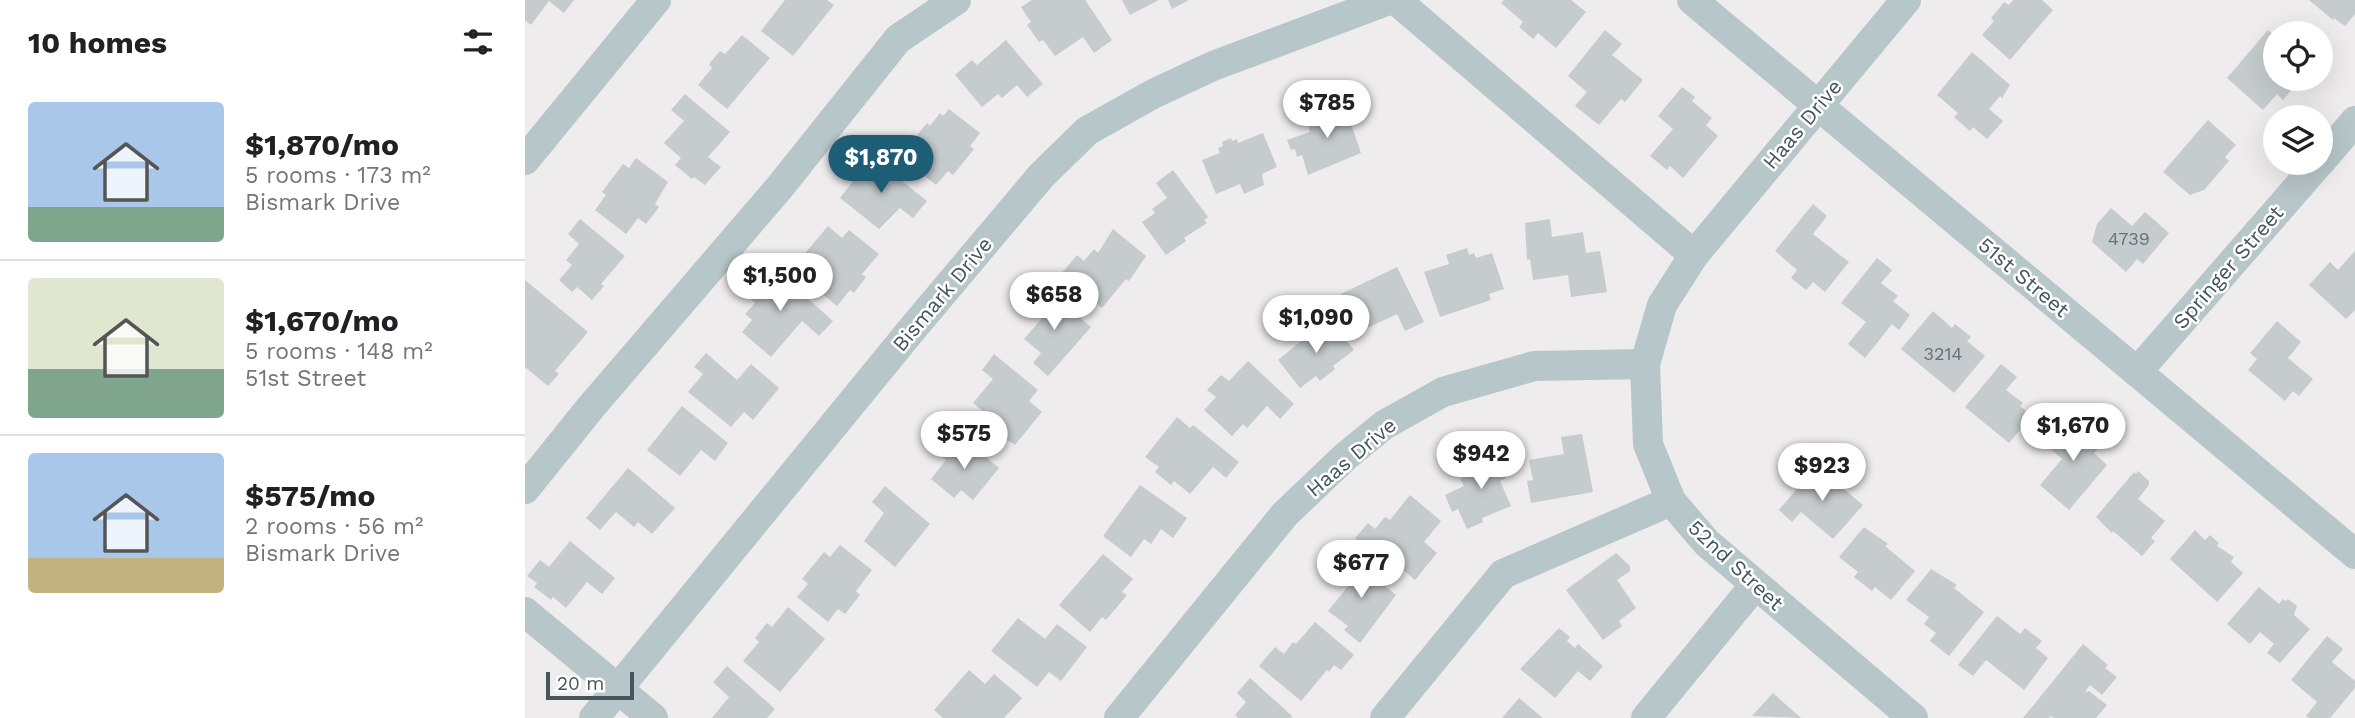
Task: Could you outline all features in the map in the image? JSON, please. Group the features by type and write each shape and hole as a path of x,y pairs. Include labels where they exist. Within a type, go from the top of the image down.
{"street":[{"path":"525,160 656,0"},
{"path":"525,489 591,407 779,188 898,40 956,0"},
{"name":"51st Street","path":"1692,0 2355,554"},
{"name":"Haas Drive","path":"1119,718 1285,514 1346,456 1384,425 1443,392 1534,366 1645,364 1662,305 1694,255 1906,0"},
{"path":"1384,1 1694,255"},
{"name":"Bismark Drive","path":"594,718 1041,176 1087,131 1153,94 1213,66 1384,1"},
{"name":"Springer Street","path":"2333,147 2355,121"},
{"name":"Springer Street","path":"2137,372 2309,175"},
{"name":"52nd Street","path":"1645,364 1648,444 1671,501 1707,543 1913,718"},
{"path":"1385,718 1503,574 1671,501"},
{"path":"1646,718 1755,585"},
{"path":"525,612 653,718"}],"building":[{"path":"525,0 574,0 564,13 549,1 531,25 525,20"},
{"path":"785,0 827,0 834,5 793,56 761,31"},
{"path":"1032,0 1085,0 1112,40 1094,53 1083,37 1055,56 1043,40 1039,42 1027,25 1031,22 1021,7"},
{"path":"1122,0 1159,0 1130,15"},
{"path":"1168,0 1189,0 1172,9"},
{"path":"1504,0 1571,0 1586,12 1556,48 1538,33 1533,39 1519,27 1523,22 1501,3"},
{"path":"2013,0 2042,0 2053,10 2010,60 1982,35 1994,21 1991,18 2004,2 2009,5"},
{"path":"2309,0 2355,0 2355,14 2345,26 2334,18 2333,20"},
{"path":"1605,30 1622,44 1612,55 1643,80 1625,102 1621,99 1599,125 1575,106 1587,92 1568,76"},
{"path":"742,35 770,58 727,109 698,85 712,68 709,64 720,51 725,54"},
{"path":"2263,36 2263,91 2290,91 2283,100 2277,94 2267,105 2263,105 2263,110 2227,78"},
{"path":"1006,40 1043,84 1027,97 1017,85 1002,98 998,94 982,107 955,75 972,60 977,65"},
{"path":"1972,52 2010,85 2002,98 2000,96 1989,109 2003,121 1987,139 1973,127 1970,131 1954,117 1958,113 1937,95"},
{"path":"1682,87 1695,97 1692,101 1712,118 1706,125 1718,136 1683,178 1670,166 1667,170 1650,156 1673,129 1658,116"},
{"path":"685,94 730,132 708,157 721,167 705,185 694,177 692,179 675,165 681,158 664,143 684,121 671,110"},
{"path":"1342,98 1361,153 1308,175 1302,155 1297,157 1295,149 1291,150 1287,140 1310,132 1308,125 1326,118 1322,105"},
{"path":"949,109 980,133 970,146 974,149 953,175 948,171 936,185 906,161 920,144 914,139 927,123 930,126 940,113 943,116"},
{"path":"2208,120 2236,145 2225,157 2229,161 2204,190 2190,195 2163,172"},
{"path":"1263,133 1277,167 1262,174 1264,185 1244,194 1240,184 1216,194 1202,160 1220,153 1218,148 1223,146 1222,142 1231,138 1232,141 1237,139 1238,143"},
{"path":"872,157 927,201 913,218 900,208 879,229 840,198"},
{"path":"636,158 668,182 655,204 659,207 646,224 638,218 626,234 595,210 606,195 602,192 623,164 629,168"},
{"path":"1173,170 1208,217 1204,220 1207,223 1184,238 1186,241 1166,255 1142,222 1155,213 1152,209 1167,198 1156,183"},
{"path":"1813,204 1827,216 1813,234 1849,262 1825,292 1813,282 1806,290 1791,278 1797,270 1775,251"},
{"path":"2111,208 2132,226 2145,212 2169,233 2143,264 2137,259 2126,272 2092,242 2097,224"},
{"path":"580,219 625,256 601,284 604,286 592,300 577,287 572,292 559,280 572,265 566,260 579,244 568,234"},
{"path":"1550,219 1552,237 1583,232 1586,253 1600,251 1607,292 1571,297 1568,275 1533,280 1530,259 1527,260 1525,223"},
{"path":"828,226 842,238 849,230 879,254 862,274 866,277 854,293 850,290 837,306 792,269"},
{"path":"1113,229 1146,256 1129,281 1126,279 1102,308 1061,274 1077,255 1084,261 1094,249 1098,253"},
{"path":"1467,248 1469,255 1474,253 1476,258 1492,253 1504,289 1489,294 1491,300 1440,317 1424,272 1449,264 1446,255"},
{"path":"2355,251 2355,310 2346,319 2309,285 2330,262 2338,270"},
{"path":"1877,258 1892,270 1881,283 1898,296 1893,301 1910,315 1899,330 1892,324 1865,358 1848,344 1866,322 1841,303"},
{"path":"772,267 833,321 819,336 802,321 771,357 742,332 752,320 745,314 755,303 747,296"},
{"path":"1397,267 1424,322 1405,331 1397,314 1363,330 1355,312 1350,314 1341,294"},
{"path":"525,280 588,332 555,371 559,374 548,386 525,367"},
{"path":"1045,289 1091,327 1048,376 1033,363 1041,353 1024,339 1043,317 1030,306"},
{"path":"1933,311 1952,328 1955,324 1971,337 1967,341 1985,356 1954,393 1901,349"},
{"path":"1331,321 1354,350 1333,366 1335,369 1320,381 1316,376 1300,388 1278,360 1316,329 1318,331"},
{"path":"2277,321 2301,342 2288,358 2313,379 2299,396 2293,391 2285,401 2248,370 2257,359 2250,353"},
{"path":"706,353 737,380 751,364 779,388 753,420 744,412 731,427 688,392 703,374 694,367"},
{"path":"994,354 1038,390 1029,401 1042,412 1015,445 982,424 989,416 973,403 993,379 982,370"},
{"path":"1248,361 1294,404 1280,419 1267,406 1247,428 1243,424 1232,436 1204,410 1216,397 1207,390 1221,375 1229,381"},
{"path":"2001,364 2017,377 2006,390 2023,403 2020,406 2032,416 2009,443 1965,407"},
{"path":"682,406 728,443 715,461 701,450 680,476 647,450"},
{"path":"2071,416 2103,443 2094,453 2107,465 2069,510 2040,485 2062,459 2046,445"},
{"path":"1177,417 1190,428 1193,425 1239,462 1226,478 1213,467 1190,494 1174,481 1171,485 1155,472 1159,467 1145,457"},
{"path":"1582,434 1593,492 1531,503 1527,481 1533,480 1529,460 1564,454 1561,437"},
{"path":"955,441 965,449 970,444 999,468 973,500 961,490 954,498 931,479 946,460 942,457"},
{"path":"1493,448 1506,478 1500,481 1511,506 1482,518 1483,522 1467,529 1458,509 1452,512 1445,495 1464,486 1460,479 1479,471 1473,457"},
{"path":"1816,466 1863,505 1833,539 1801,512 1792,522 1779,510"},
{"path":"628,468 675,508 652,534 638,522 634,527 616,512 600,530 586,518"},
{"path":"2138,471 2149,481 2149,485 2138,499 2165,521 2151,538 2155,541 2142,556 2096,517 2134,472 2136,474"},
{"path":"1140,485 1187,518 1173,538 1161,529 1151,544 1144,539 1131,557 1103,536"},
{"path":"885,486 930,524 895,567 864,541 884,513 872,502"},
{"path":"1410,495 1441,521 1424,542 1437,553 1415,580 1401,568 1397,573 1355,538 1368,523 1375,529 1385,517 1390,520"},
{"path":"1864,527 1888,544 1885,546 1915,571 1891,600 1875,587 1872,591 1854,577 1858,572 1839,557"},
{"path":"2195,530 2205,540 2210,535 2219,543 2217,546 2234,557 2231,562 2243,573 2217,602 2170,559"},
{"path":"570,541 615,578 602,594 587,582 566,608 534,587 537,583 527,576 540,560 549,567"},
{"path":"840,545 872,570 856,591 860,595 845,614 838,609 828,622 797,597 808,584 802,579 824,552 830,557"},
{"path":"1616,553 1630,566 1630,571 1617,580 1636,608 1619,621 1622,626 1603,640 1566,590"},
{"path":"1103,554 1133,579 1122,592 1127,595 1106,620 1102,617 1090,632 1059,605"},
{"path":"1350,557 1396,595 1360,643 1344,630 1348,626 1328,611 1350,584 1337,573"},
{"path":"1931,569 1957,585 1954,588 1984,612 1949,656 1930,641 1936,633 1924,624 1929,617 1906,600"},
{"path":"2259,587 2279,604 2283,599 2288,599 2297,606 2294,615 2310,629 2280,663 2267,653 2274,644 2260,632 2250,644 2227,624"},
{"path":"788,607 825,639 780,692 743,661 759,642 755,638 767,623 772,627"},
{"path":"1997,616 2020,634 2025,628 2042,641 2036,648 2048,658 2024,690 1986,660 1973,676 1958,665"},
{"path":"1018,618 1045,639 1057,624 1087,647 1061,681 1049,672 1037,687 991,651"},
{"path":"1315,622 1354,655 1341,670 1334,665 1329,672 1327,670 1301,701 1259,666 1275,647 1284,654"},
{"path":"1559,628 1570,637 1567,641 1575,648 1578,644 1603,666 1590,681 1578,671 1555,698 1520,669"},
{"path":"2327,636 2343,649 2332,662 2355,681 2355,688 2330,718 2309,718 2306,716 2317,702 2291,680"},
{"path":"2083,644 2108,665 2105,668 2117,677 2102,695 2090,685 2085,692 2089,691 2107,705 2096,718 2023,718"},
{"path":"727,666 775,709 767,718 712,718 729,697 713,682"},
{"path":"969,670 985,684 994,674 1022,698 1004,718 943,718 934,710"},
{"path":"1250,678 1292,716 1291,718 1238,718 1235,715 1246,702 1237,693"},
{"path":"1773,693 1801,718 1752,716"},
{"path":"1519,698 1543,718 1502,718"}]}
